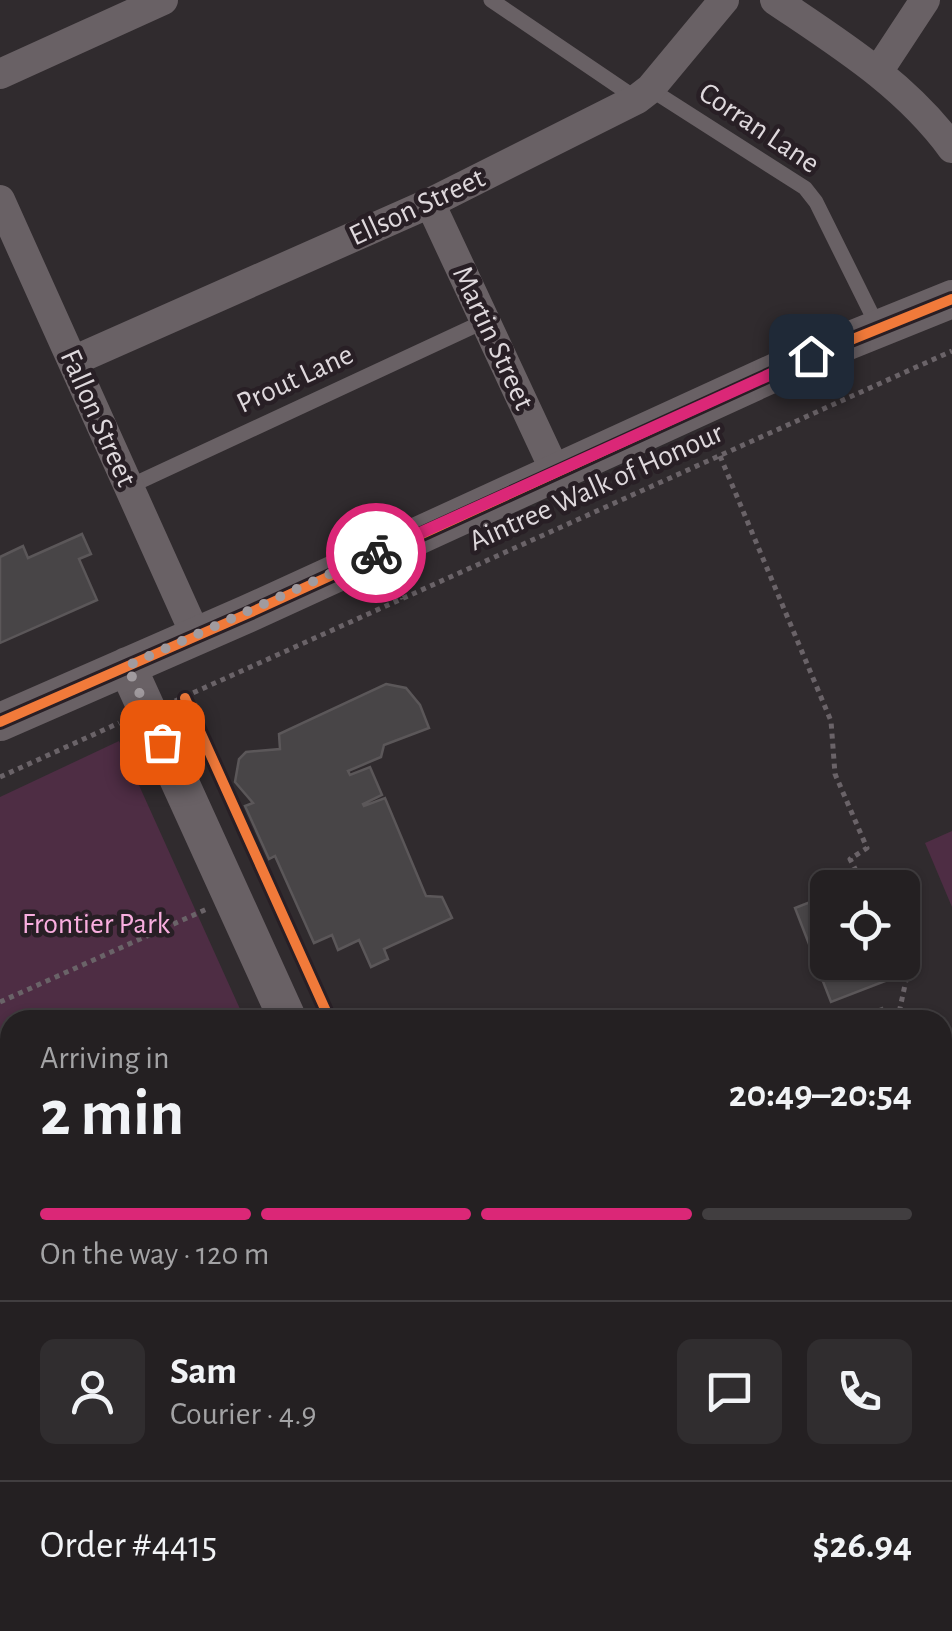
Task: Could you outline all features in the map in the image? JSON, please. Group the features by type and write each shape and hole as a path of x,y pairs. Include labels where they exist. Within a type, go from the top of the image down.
{"street":[{"path":"0,74 163,0"},
{"name":"Ellson Street","path":"73,360 430,203 644,94 724,0"},
{"path":"775,0 878,70 920,109 952,148"},
{"path":"878,70 925,0"},
{"name":"Fallon Street","path":"0,200 196,636"},
{"name":"Martin Street","path":"430,203 556,473"},
{"path":"0,722 811,356 876,324 952,277"},
{"path":"876,324 952,299"},
{"path":"127,666 283,1010"}],"lane":[{"name":"Corran Lane","path":"491,0 805,188 816,202 876,324"},
{"name":"Prout Lane","path":"128,487 485,321"}],"path":[{"path":"720,456 831,720 836,774 867,848 850,860 855,870"},
{"path":"185,698 193,716"},
{"path":"0,1002 232,898"},
{"path":"899,1010 906,980"}],"green space":[{"name":"Frontier Park","path":"119,741 240,1010 0,1010 0,797"},
{"path":"952,831 952,907 925,843"}],"building":[{"path":"82,534 91,554 79,559 97,600 0,643 0,557 23,546 28,558"},
{"path":"386,684 406,688 420,705 429,728 384,745 381,757 348,771 350,775 370,767 382,795 364,806 385,798 426,896 442,897 452,918 384,949 388,959 371,967 359,940 338,950 332,935 314,943 275,856 269,859 245,806 253,803 235,782 239,759 246,752 280,749 279,734"},
{"path":"810,902 809,944 795,908"},
{"path":"822,980 888,980 831,1002"}],"cycle path":[{"name":"Aintree Walk of Honour","path":"0,722 247,614 811,356 952,299"},
{"path":"185,698 325,1010"}],"way so far":[{"path":"162,742 127,666 376,553"}],"route":[{"path":"376,553 811,356"}]}
